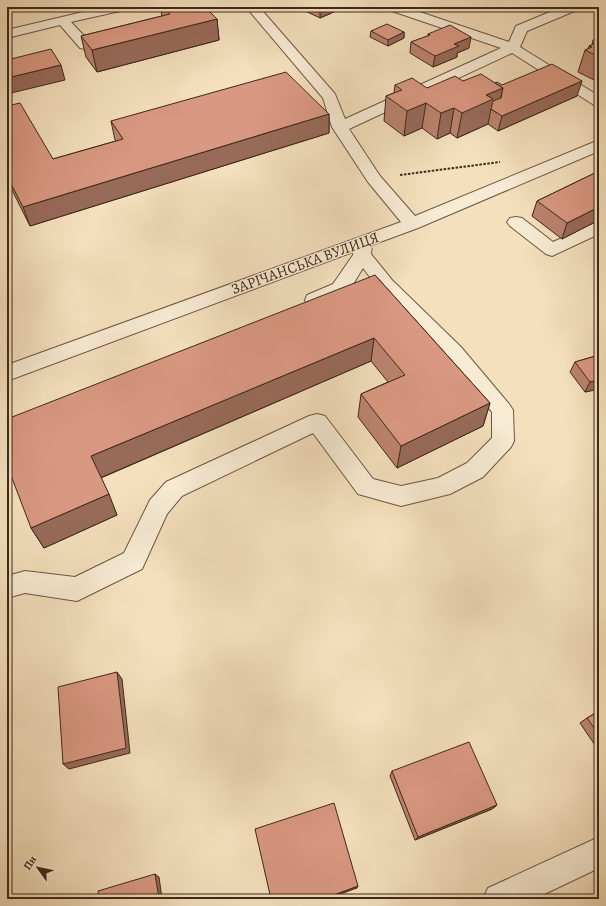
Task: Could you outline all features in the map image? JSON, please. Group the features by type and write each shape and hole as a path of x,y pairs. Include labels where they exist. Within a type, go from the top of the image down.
{"street":[{"path":"252,7 330,97 340,127 374,179 412,224"},
{"path":"393,7 513,48 599,102"},
{"path":"340,127 513,48 521,29 573,7"},
{"path":"7,34 116,8"},
{"path":"63,20 85,44 126,35"},
{"name":"ЗАРІЧАНСЬКА ВУЛИЦЯ","path":"7,372 363,248 412,224 599,145"},
{"path":"516,222 552,250 599,227"},
{"path":"7,587 25,582 77,589 133,561 158,507 174,489 317,422 366,487 401,496 442,486 475,470 503,442 502,410 454,352 385,284 363,248 340,289 298,307"},
{"path":"499,899 599,852"}],"path":[{"path":"374,179 507,161"}],"building":[{"path":"163,7 205,7 217,19 92,50 81,36 170,14"},
{"path":"387,24 404,32 388,40 371,31"},
{"path":"450,25 471,37 454,44 459,46 435,56 411,42 430,35 428,34"},
{"path":"599,38 599,57 585,50 592,47 589,46 597,42 593,40"},
{"path":"51,49 61,65 7,78 7,60"},
{"path":"552,64 582,81 502,116 491,109 493,101 501,98 503,88 495,83 497,82 502,85"},
{"path":"286,72 329,114 23,207 7,176 7,106 20,103 53,159 123,139 111,121"},
{"path":"481,74 503,88 486,95 493,99 462,113 454,108 441,113 426,103 407,111 386,96 402,90 395,85 412,78 427,88 455,76 463,81"},
{"path":"599,171 599,207 567,223 537,201"},
{"path":"375,275 490,403 401,446 361,394 405,375 374,338 91,456 109,494 31,528 7,465 7,419"},
{"path":"599,355 599,380 590,382 575,362"},
{"path":"117,672 126,748 63,764 58,687"},
{"path":"599,711 599,735 587,718"},
{"path":"469,742 497,805 418,837 392,771"},
{"path":"334,803 358,886 323,899 271,899 255,829"},
{"path":"155,874 159,898 99,899 98,891"}]}
